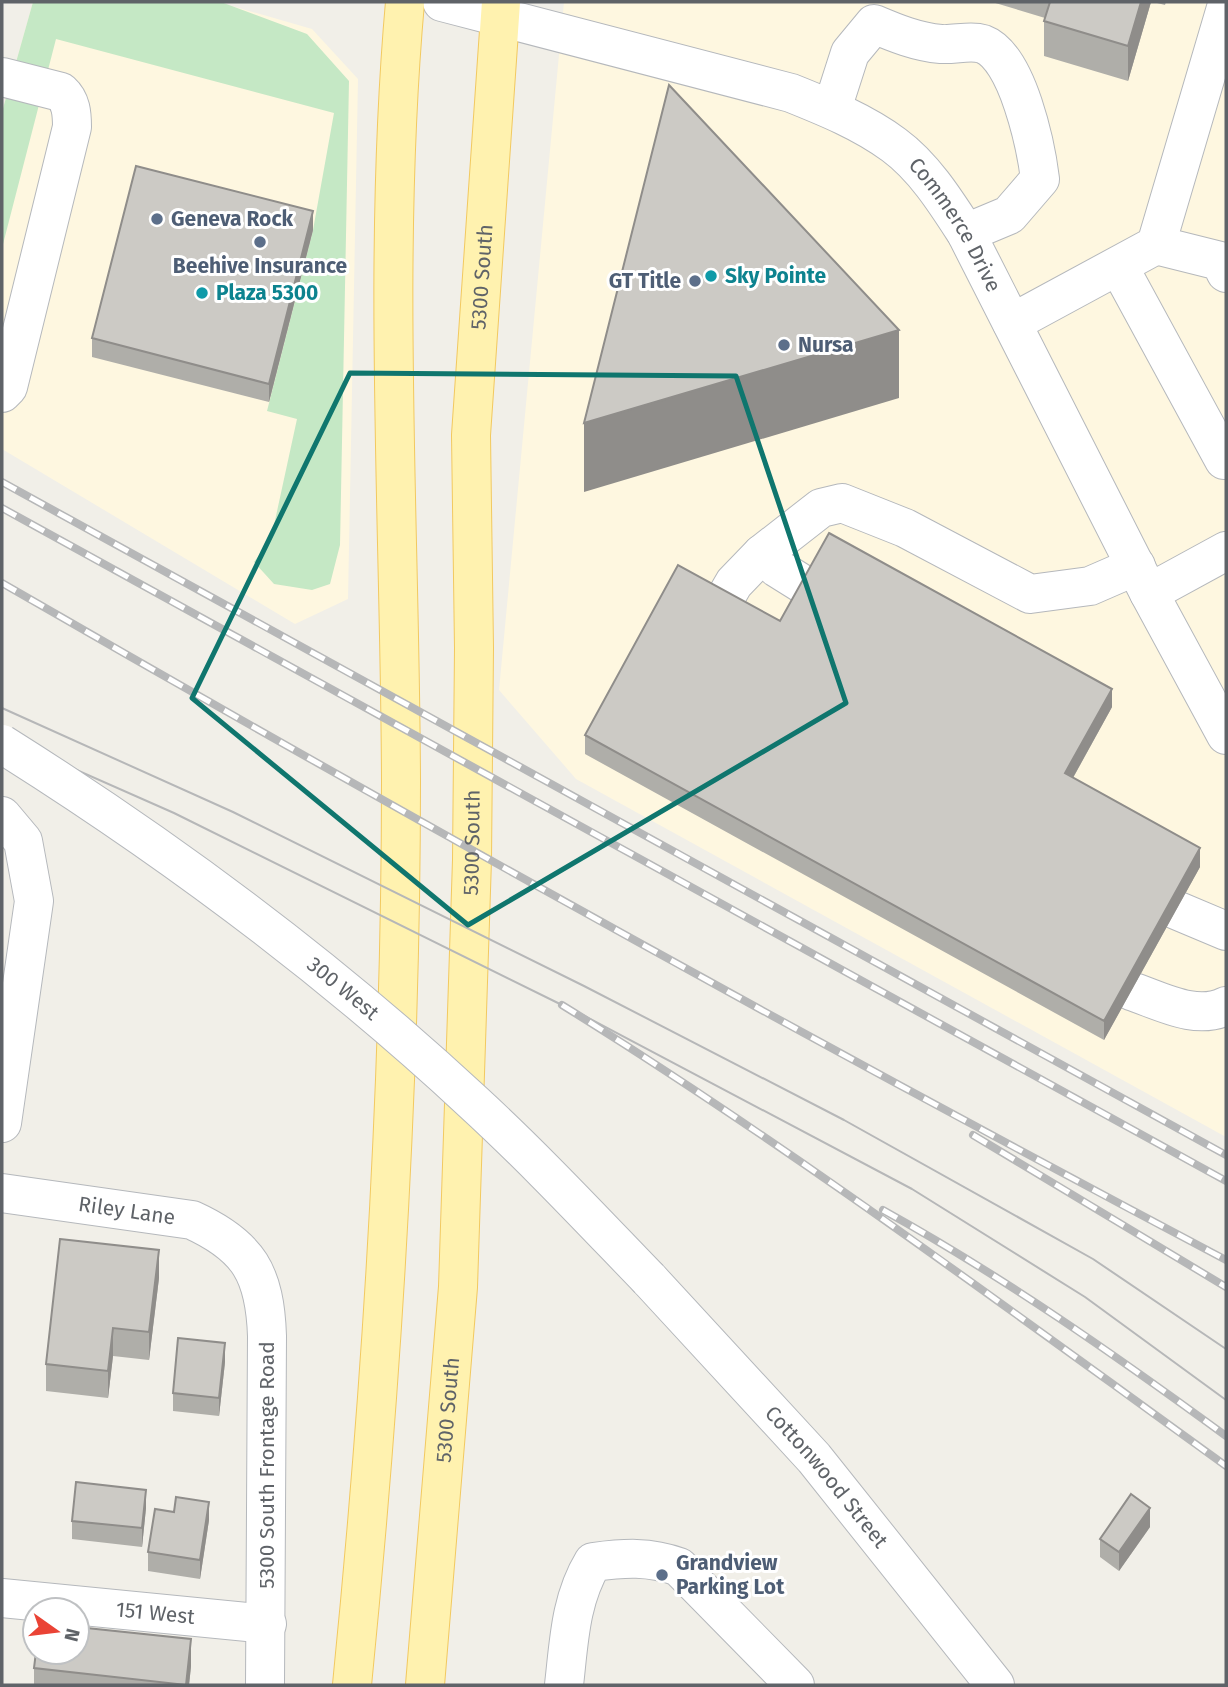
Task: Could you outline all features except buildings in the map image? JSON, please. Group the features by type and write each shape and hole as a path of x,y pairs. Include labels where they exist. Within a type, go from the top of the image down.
{"main road":[{"path":"352,1685 383,1334 397,1042 401,782 392,348 393,200 405,2"},
{"name":"5300 South","path":"425,1685 443,1499 458,1287 472,860 474,648 471,435 501,10"}],"street":[{"name":"Commerce Drive","path":"442,2 501,10 792,93 832,109 895,145 942,195 966,233 1226,735"},
{"path":"1012,323 1156,245 1226,8"},
{"path":"832,109 850,53 869,13 935,43 984,44 992,49 1016,80 1037,152 1040,179 1009,215 966,233"},
{"path":"2,77 61,92 67,98 72,114 72,127 8,387 2,393"},
{"path":"1156,245 1220,261 1226,273"},
{"path":"1119,267 1225,459"},
{"path":"720,607 734,583 762,554 821,508 842,503 905,528 1030,594 1143,579 1226,551"},
{"path":"762,554 777,568 809,588"},
{"name":"300 West","path":"2,744 185,866 285,940 381,1019 513,1140 649,1279"},
{"path":"2,816 23,841 34,901 2,1124"},
{"path":"1176,910 1226,931"},
{"path":"1131,991 1189,1011 1211,1012 1226,1006"},
{"name":"Riley Lane","path":"2,1193 192,1220 220,1233 242,1251"},
{"name":"5300 South Frontage Road","path":"242,1251 258,1277 266,1301 265,1685"},
{"name":"Cottonwood Street","path":"649,1279 814,1458 995,1685"},
{"path":"564,1685 573,1606 584,1577 593,1562 633,1557 657,1559 679,1567 795,1685"},
{"name":"151 West","path":"2,1598 267,1624"}],"highlighted area":[{"path":"350,373 736,376 846,703 468,925 192,698"}],"shaded area":[{"path":"33,2 218,2 312,29 358,79 348,599 295,624 2,449 2,112"},
{"path":"564,2 1226,2 1226,1137 576,779 499,690"}],"green space":[{"path":"33,2 221,2 307,34 349,81 340,545 330,584 312,590 274,584 254,562 271,539 297,419 267,411 313,230 334,113 56,39 2,248 2,112"}],"tram line":[{"path":"2,708 233,812 584,986 844,1120 1093,1259 1226,1349"},
{"path":"2,737 174,813 562,1005"},
{"path":"579,1013 912,1189 1085,1297 1226,1400"}],"railway":[{"path":"2,482 1226,1155"},
{"path":"2,508 1226,1181"},
{"path":"2,583 611,927 1226,1260"},
{"path":"562,1005 815,1172 1226,1466"},
{"path":"973,1135 1226,1287"},
{"path":"883,1210 972,1262 1058,1318 1226,1436"}],"place":[{"name":"Geneva Rock","path":"157,219"},
{"name":"Beehive Insurance","path":"260,242"},
{"name":"Sky Pointe","path":"711,276"},
{"name":"GT Title","path":"695,281"},
{"name":"Plaza 5300","path":"202,293"},
{"name":"Nursa","path":"784,345"},
{"name":"Grandview Parking Lot","path":"662,1575"}]}
